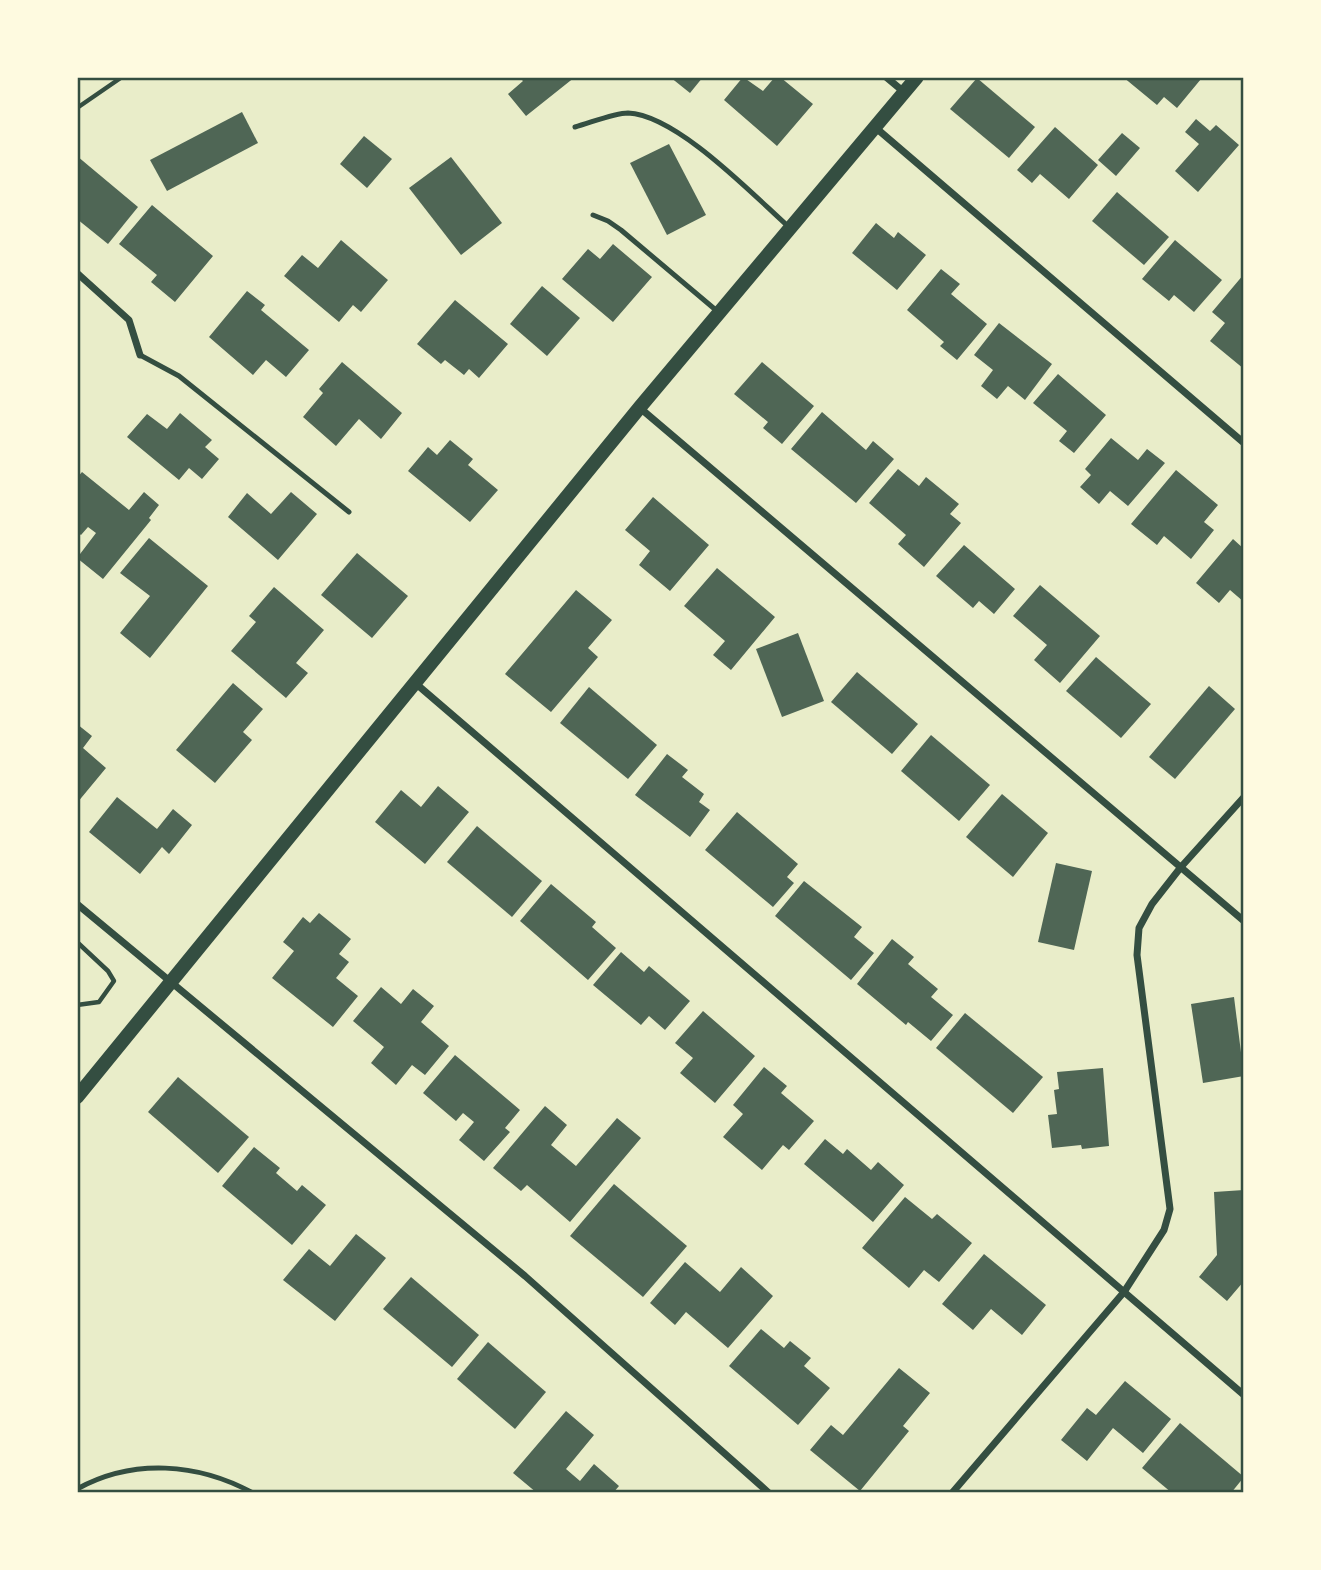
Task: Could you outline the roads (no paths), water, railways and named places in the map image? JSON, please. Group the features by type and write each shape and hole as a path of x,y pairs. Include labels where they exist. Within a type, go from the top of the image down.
{"main road":[{"path":"77,1097 640,407 917,77"}],"street":[{"path":"886,77 904,92"},
{"path":"876,128 1244,443"},
{"path":"77,273 130,320 140,355"},
{"path":"640,407 1244,921"},
{"path":"414,682 1244,1395"},
{"path":"952,1493 1124,1292 1164,1230 1170,1209 1137,955 1139,928 1152,904 1181,867 1244,797"},
{"path":"77,904 525,1276 769,1493"}],"lane":[{"path":"575,127 626,113 649,118 677,131 718,163 790,229"},
{"path":"593,215 621,230 719,313"},
{"path":"140,355 179,376 349,512"},
{"path":"77,1489 93,1480 129,1470 159,1467 220,1477 253,1493"}]}
